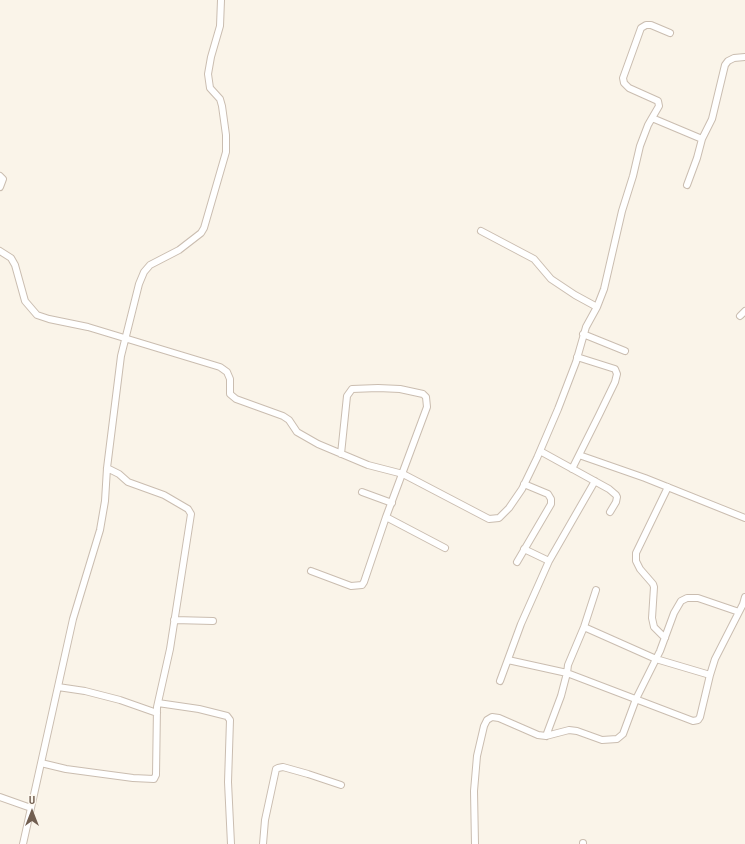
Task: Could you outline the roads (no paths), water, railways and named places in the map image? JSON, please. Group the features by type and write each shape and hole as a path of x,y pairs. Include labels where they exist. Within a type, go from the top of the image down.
{"street":[{"path":"23,844 80,593 100,530 106,501 106,468 121,356 139,284 144,272 150,265 180,250 201,234 226,152 226,135 222,106 220,99 210,88 208,74 211,57 220,26 221,0"},
{"path":"0,252 11,258 15,265 25,301 37,315 88,327 220,367 227,372 230,379 230,394 236,399 283,416 289,420 297,432 318,444 368,465 403,474 489,519 498,518 510,508 524,484 558,410 577,357 583,334 597,307 604,289 622,211 633,176 640,146 659,106 658,101 629,88 624,83 623,78 641,28 646,25 651,25 670,33"},
{"path":"687,185 702,139 712,119 725,65 728,61 734,58 745,57"},
{"path":"652,118 702,139"},
{"path":"0,176 3,179 0,187"},
{"path":"481,231 514,247 534,259 551,279 597,307"},
{"path":"583,334 625,351"},
{"path":"572,469 612,389 617,374 615,369 577,357"},
{"path":"311,571 351,586 362,585 364,582 386,517 427,407 426,397 423,394 400,389 352,389 347,396 341,454"},
{"path":"540,451 609,489 617,496 616,502 610,512"},
{"path":"579,455 668,487 745,518"},
{"path":"41,763 66,769 133,778 154,779 156,775 158,703 170,649 190,511 164,495 128,482 119,474 106,468"},
{"path":"500,681 521,624 549,561 595,481"},
{"path":"517,562 551,504 551,499 548,494 524,484"},
{"path":"665,638 654,627 652,618 654,587 640,569 636,561 636,553 668,487"},
{"path":"362,492 392,503"},
{"path":"386,517 445,548"},
{"path":"524,549 549,561"},
{"path":"546,736 561,696 568,665 584,628 596,590"},
{"path":"508,660 566,673 696,721 698,720 701,712 715,659 745,597"},
{"path":"475,844 474,791 477,756 484,726 487,720 492,717 499,718 538,735 546,736 569,730 602,740 617,739 622,734 636,699 656,659 674,613 681,601 687,598 698,598 739,612"},
{"path":"174,620 213,621"},
{"path":"584,628 656,659 710,675"},
{"path":"58,686 120,700 157,713"},
{"path":"158,703 199,709 227,716 230,720 228,782 231,844"},
{"path":"263,844 264,820 276,769 283,767 341,785"},
{"path":"0,797 31,808"}]}
